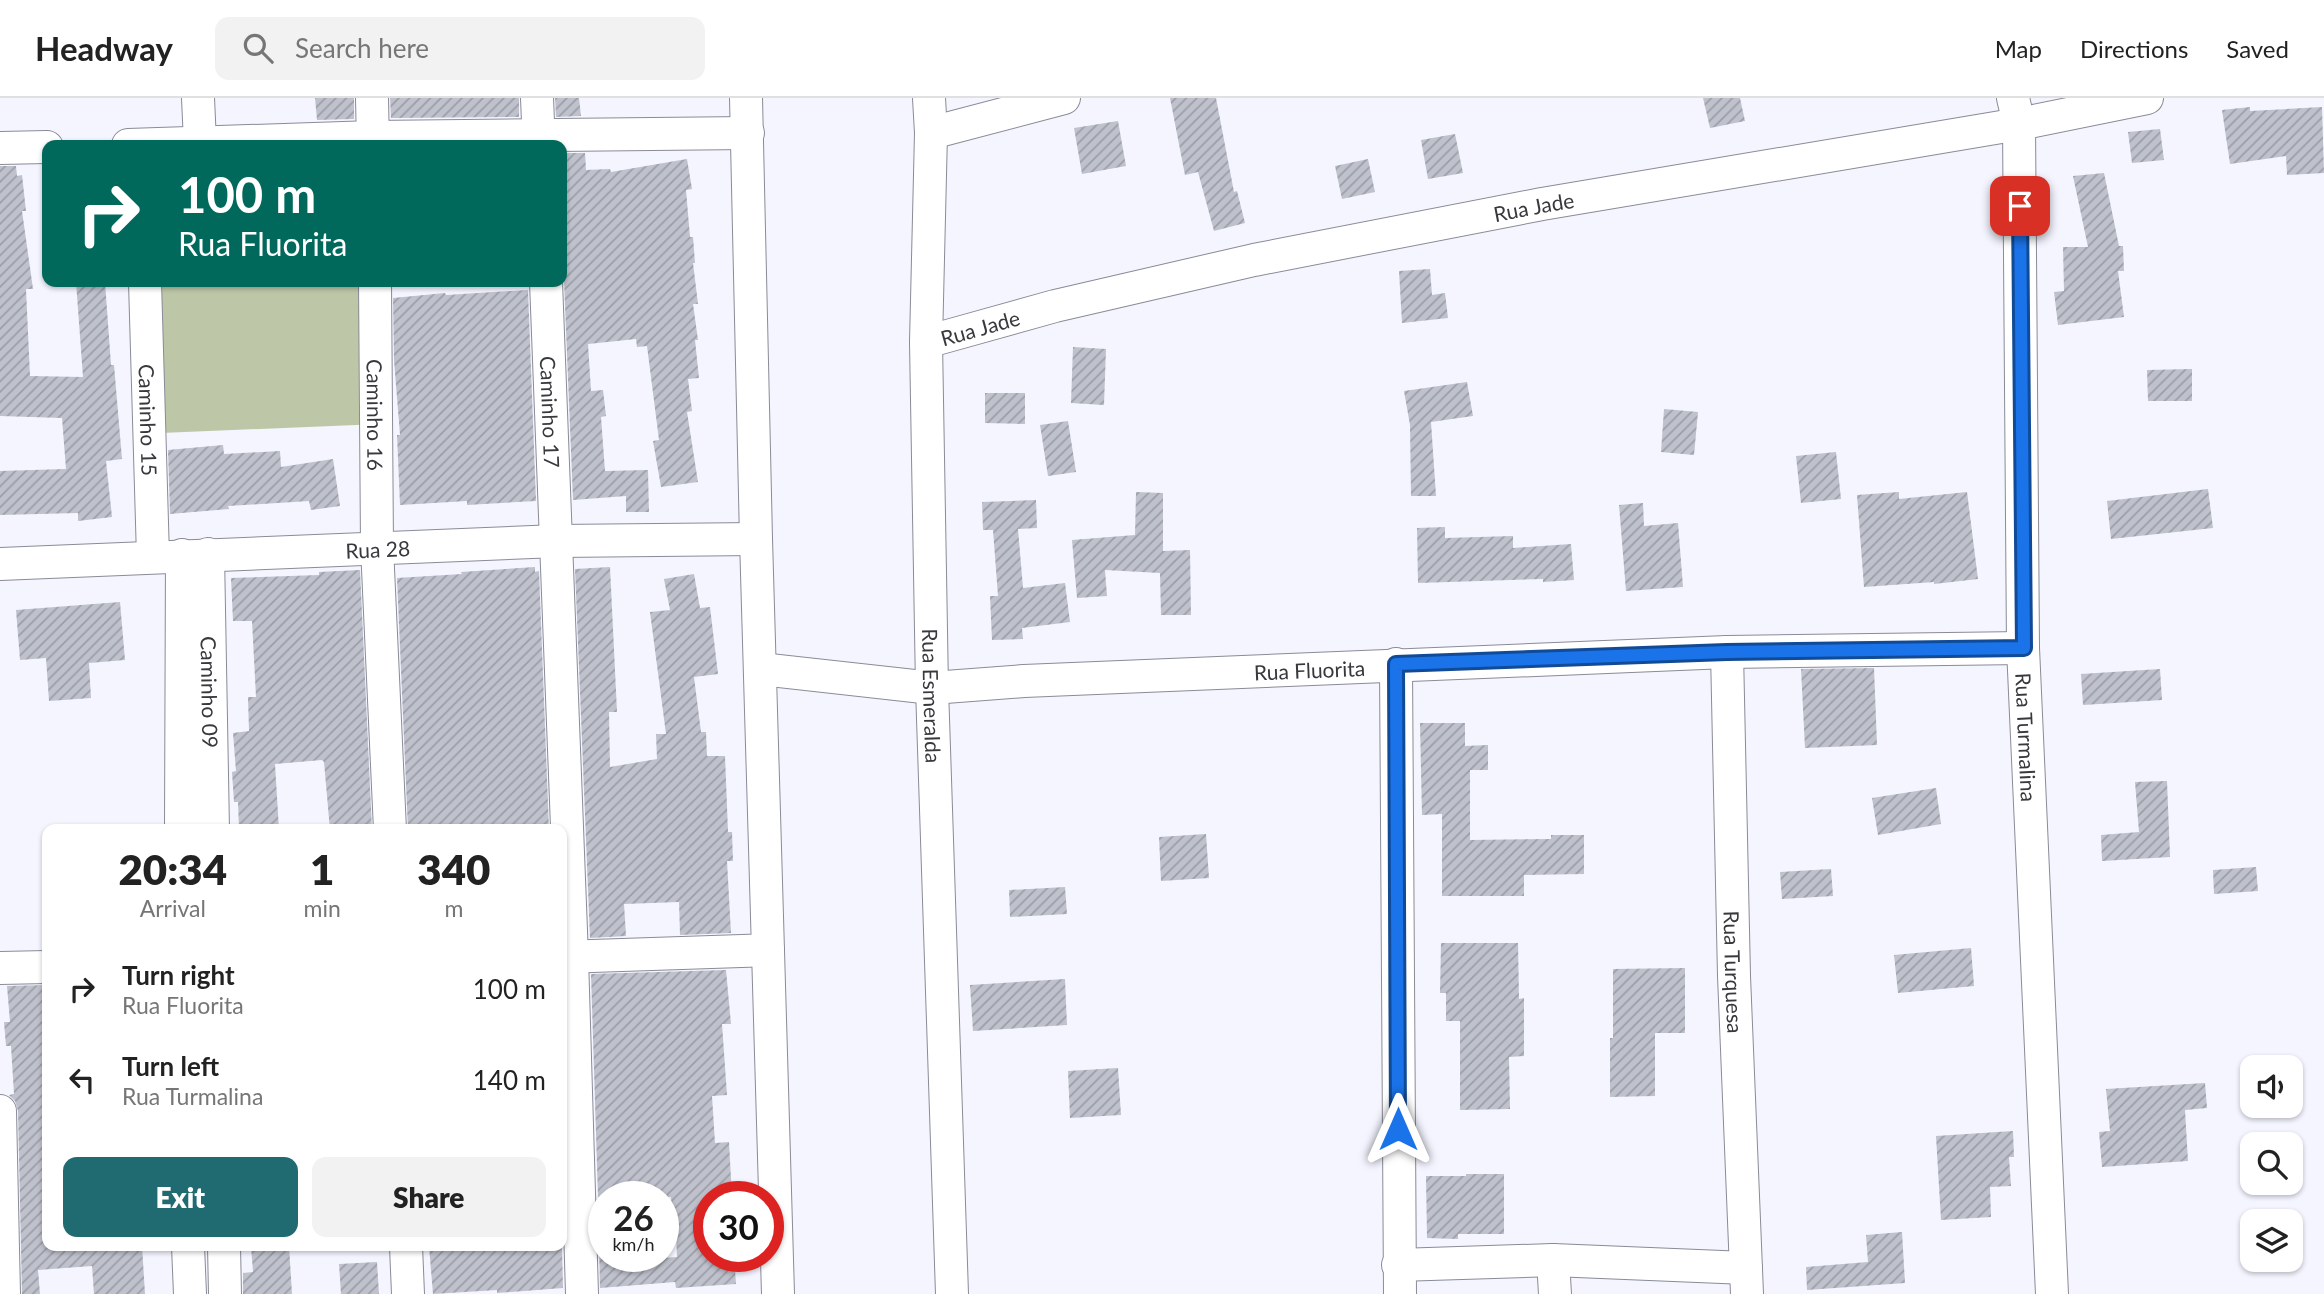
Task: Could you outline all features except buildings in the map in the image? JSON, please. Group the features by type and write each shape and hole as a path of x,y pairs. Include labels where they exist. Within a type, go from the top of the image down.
{"street":[{"path":"198,98 200,140"},
{"path":"372,98 373,140"},
{"path":"537,98 538,140 748,133"},
{"path":"746,98 778,1294"},
{"name":"Rua Esmeralda","path":"929,98 932,133 926,342 932,688 952,1294"},
{"path":"932,133 1064,98"},
{"name":"Rua Jade","path":"926,342 1055,306 1254,260 2016,111 2146,98"},
{"name":"Rua Turmalina","path":"2016,111 2024,648 2052,1294"},
{"path":"0,148 42,147"},
{"name":"Caminho 15","path":"146,287 181,556"},
{"name":"Caminho 16","path":"375,287 377,547 390,824"},
{"name":"Caminho 17","path":"546,287 557,541 564,824"},
{"name":"Rua 28","path":"0,564 557,541 756,540"},
{"name":"Caminho 09","path":"181,556 181,824"},
{"name":"Caminho 09","path":"181,556 212,824"},
{"name":"Rua Fluorita","path":"760,669 932,688 1024,681 1396,664 1727,652 2024,648"},
{"name":"Rua Turquesa","path":"1727,652 1734,976 1746,1281"},
{"path":"1396,664 1399,1280 1553,1260 1746,1281"},
{"path":"567,957 768,950"},
{"name":"Caminho 17","path":"567,957 582,1294"},
{"path":"0,968 42,967"},
{"path":"0,1111 4,1294"},
{"path":"188,1251 190,1294"},
{"path":"224,1251 225,1294"},
{"path":"406,1251 408,1294"},
{"path":"1553,1260 1555,1294"}],"green space":[{"path":"155,287 375,287 380,424 161,433"}],"route":[{"path":"1398,1129 1396,664 1727,652 2024,648 2020,206"}]}
